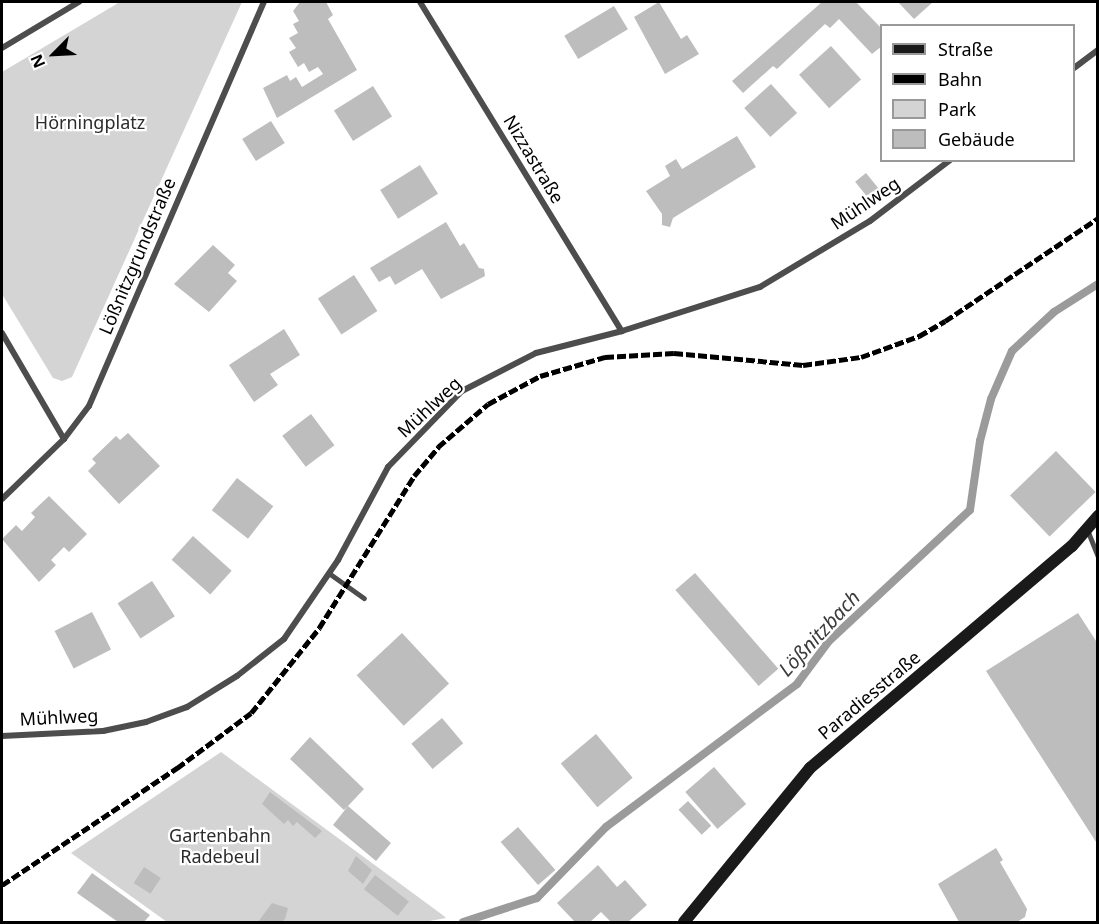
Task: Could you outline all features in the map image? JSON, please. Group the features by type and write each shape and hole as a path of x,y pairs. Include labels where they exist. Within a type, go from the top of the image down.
{"street":[{"path":"2,48 79,2"},
{"name":"Lößnitzgrundstraße","path":"2,500 64,439 88,405 264,2"},
{"name":"Nizzastraße","path":"420,2 622,331"},
{"path":"1075,67 1098,50"},
{"name":"Mühlweg","path":"2,736 103,731 146,722 187,707 237,676 284,639 329,573 388,467 462,391 536,353 622,331 760,287 870,221 947,162"},
{"path":"2,333 64,439"},
{"name":"Paradiesstraße","path":"684,922 810,768 1072,546 1098,516"}],"lane":[{"path":"1087,526 1098,556"},
{"path":"329,573 364,598"}],"green space":[{"name":"Hörningplatz","path":"120,2 242,2 72,377 62,381 53,378 2,294 2,72"},
{"name":"Gartenbahn Radebeul","path":"221,752 446,918 424,922 167,922 71,853"}],"building":[{"path":"300,2 326,2 333,15 328,19 357,70 277,118 263,88 287,75 290,81 296,77 302,87 323,74 318,67 309,72 304,63 298,67 289,52 296,48 289,38 298,33 293,24 299,21 293,11"},
{"path":"659,2 681,39 687,35 699,54 665,74 634,17"},
{"path":"822,2 856,2 880,27 880,48 872,54 839,19 830,28 825,24 777,69 773,66 743,93 732,81"},
{"path":"898,2 933,2 914,19"},
{"path":"614,6 628,29 578,59 564,36"},
{"path":"831,46 861,79 829,108 799,75"},
{"path":"771,84 797,113 770,137 744,108"},
{"path":"373,86 392,117 353,141 334,110"},
{"path":"271,121 285,143 256,161 242,139"},
{"path":"737,136 756,167 673,218 670,227 662,225 662,214 646,191 670,176 665,166 676,159 682,169"},
{"path":"420,165 438,194 398,219 380,190"},
{"path":"866,173 880,190 869,199 855,182"},
{"path":"446,222 460,246 464,243 479,268 484,269 485,276 441,299 422,269 395,285 390,276 379,282 370,268"},
{"path":"213,245 235,265 228,273 237,281 209,312 174,284"},
{"path":"354,275 377,311 341,334 318,298"},
{"path":"284,329 300,355 270,374 278,385 254,402 229,365"},
{"path":"311,414 334,445 306,467 282,436"},
{"path":"128,433 160,466 119,504 88,471 96,463 92,459 116,436 120,440"},
{"path":"1056,451 1096,492 1050,536 1010,495"},
{"path":"237,478 273,506 248,539 212,510"},
{"path":"49,496 87,534 69,552 64,547 51,560 56,565 39,582 2,539 16,525 22,531 35,517 31,513"},
{"path":"193,536 232,571 210,595 172,560"},
{"path":"695,573 778,669 759,686 675,590"},
{"path":"152,581 175,616 140,639 118,603"},
{"path":"92,612 111,649 74,668 55,631"},
{"path":"1078,613 1098,644 1098,845 986,671"},
{"path":"402,633 449,683 404,726 357,675"},
{"path":"442,718 463,743 433,769 411,744"},
{"path":"596,734 633,778 597,807 561,764"},
{"path":"310,737 364,789 344,810 290,759"},
{"path":"714,767 746,804 717,829 685,792"},
{"path":"270,792 322,831 315,838 297,822 293,826 288,820 284,824 262,804"},
{"path":"688,801 711,826 702,835 678,810"},
{"path":"348,806 391,843 376,861 333,825"},
{"path":"518,827 555,870 538,885 501,842"},
{"path":"996,848 1003,860 1000,862 1027,909 1025,917 1017,922 959,922 938,884"},
{"path":"356,856 372,870 363,884 348,871"},
{"path":"598,865 617,887 625,880 647,905 628,922 611,922 601,912 590,922 575,922 557,903"},
{"path":"144,867 161,878 150,894 134,883"},
{"path":"92,873 150,915 144,922 118,922 77,893"},
{"path":"375,875 409,901 398,916 364,889"},
{"path":"272,903 288,908 285,919 282,922 258,922"}],"waterway":[{"name":"Lößnitzbach","path":"463,922 537,898 606,827 797,684 829,641 970,510 980,441 991,399 1012,351 1054,312 1098,284"}],"railway":[{"path":"2,885 177,768 251,713 319,628 414,476 438,447 488,404 540,376 605,357 674,353 803,365 861,357 919,336 945,321 1098,218"}]}
